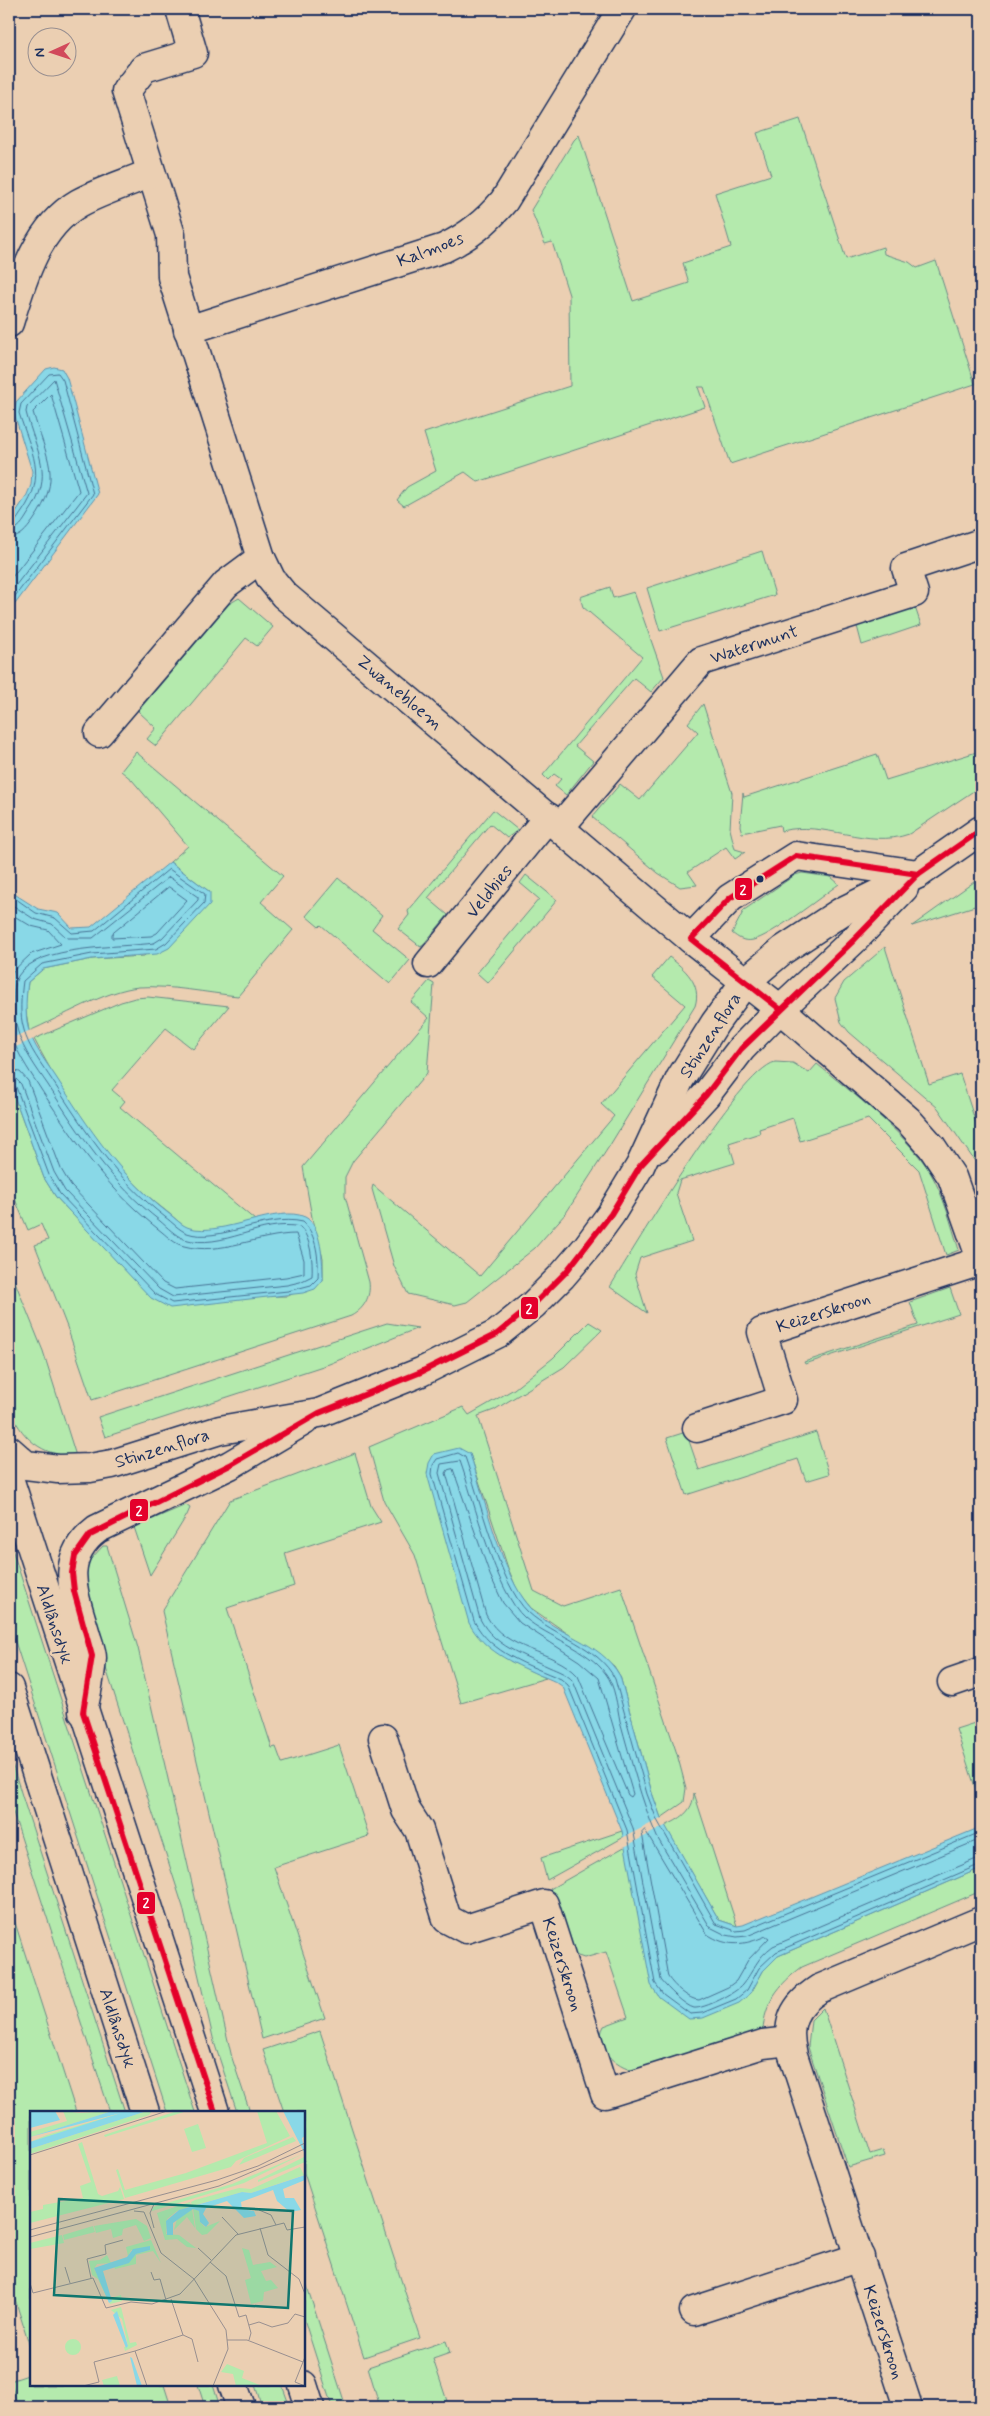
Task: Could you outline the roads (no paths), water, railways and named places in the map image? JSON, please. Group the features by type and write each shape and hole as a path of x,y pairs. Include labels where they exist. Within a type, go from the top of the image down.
{"street":[{"name":"Zwanebloem","path":"180,9 193,53 144,68 126,91 150,173 171,235 172,278 261,558 271,579 284,595 691,939 780,1009"},
{"name":"Kalmoes","path":"188,330 444,248 466,237 487,221 504,201 622,9"},
{"path":"9,324 33,257 47,233 78,204 150,173"},
{"name":"Watermunt","path":"554,822 701,661 914,593 906,568 981,542"},
{"path":"99,733 226,584 261,558"},
{"name":"Veldbies","path":"428,964 554,822"},
{"name":"Stinzenflora","path":"83,1712 92,1656 74,1591 72,1574 75,1556 84,1541 98,1529 230,1465 319,1412 421,1372 497,1334 533,1305 587,1247 640,1166 680,1079 716,1023 746,982 783,950 841,912 918,874 981,830"},
{"path":"691,939 730,898 796,856 918,874"},
{"name":"Stinzenflora","path":"640,1166 706,1095 741,1049 780,1009 855,939 918,874"},
{"name":"Keizerskroon","path":"697,1428 783,1400 762,1332 981,1260 973,1207 932,1146 908,1120 780,1009"},
{"name":"Stinzenflora","path":"9,1450 26,1465 58,1469 90,1468 112,1464 220,1430 319,1412"},
{"name":"Aldlânsdyk","path":"9,1478 83,1712 215,2111"},
{"path":"952,1682 981,1672"},
{"name":"Aldlânsdyk","path":"9,1688 145,2111"},
{"name":"Keizerskroon","path":"383,1738 406,1810 419,1830 447,1919 466,1929 544,1904 605,2094 763,2044 790,2041"},
{"name":"Keizerskroon","path":"908,2407 790,2041 794,2012 803,2000 819,1989 981,1921"},
{"path":"694,2311 860,2257"},
{"path":"233,2386 241,2407"},
{"path":"303,2386 310,2407"}],"water":[{"path":"54,367 62,369 67,378 98,494 9,612 9,522 26,497 31,485 32,471 14,413 16,402 46,369"},
{"path":"170,862 210,892 210,904 169,948 157,954 92,959 43,969 28,982 26,1010 28,1027 44,1059 106,1150 151,1199 181,1224 202,1230 280,1214 294,1214 311,1221 318,1236 323,1265 323,1280 315,1289 303,1293 170,1308 151,1298 56,1197 44,1178 9,1082 9,886 16,895 38,909 58,913 72,928 91,927"},
{"path":"459,1448 470,1454 502,1556 520,1593 530,1607 541,1617 601,1654 620,1676 652,1793 661,1818 719,1920 737,1926 743,1925 981,1827 981,1868 778,1956 763,1971 751,1993 739,2003 703,2018 689,2019 659,1997 651,1985 622,1831 563,1687 499,1655 482,1641 469,1623 427,1474 429,1463 434,1454"}]}
